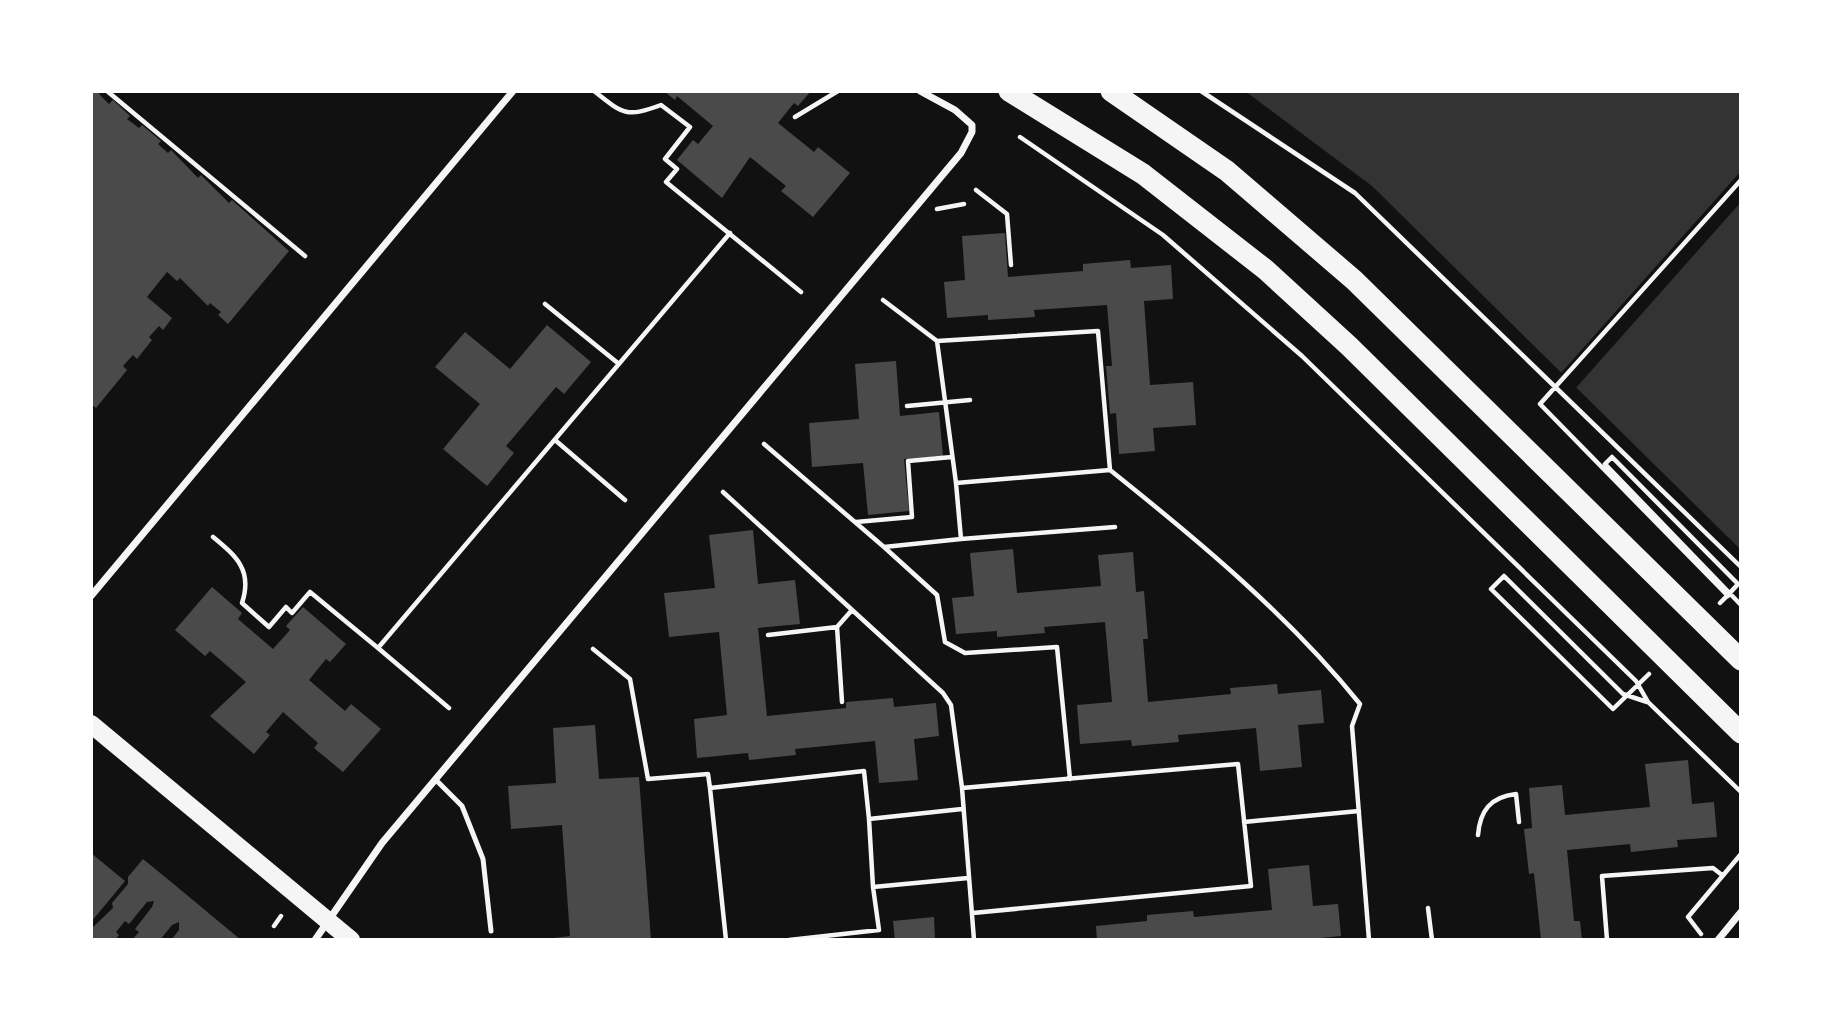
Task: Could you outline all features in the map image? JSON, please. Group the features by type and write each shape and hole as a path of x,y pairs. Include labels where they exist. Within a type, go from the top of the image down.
{"highway":[{"path":"1009,91 1143,174 1266,270 1349,346 1741,733"},
{"path":"1111,91 1205,155 1311,240 1393,316 1741,660"}],"main road":[{"path":"91,724 351,940"}],"street":[{"path":"91,596 513,91"},
{"path":"315,940 330,922 382,843 961,153 972,132 972,125 955,110 920,91"},
{"path":"1718,940 1741,912"}],"lane":[{"path":"436,780 463,807 483,859 491,931"}],"path":[{"path":"107,91 304,256"},
{"path":"594,91 618,110 631,115 662,105 690,127 665,159 677,169 666,182 801,292"},
{"path":"795,117 838,91"},
{"path":"1201,91 1355,193 1741,567"},
{"path":"1020,137 1163,235 1302,356 1636,681 1648,702 1741,792"},
{"path":"1741,180 1540,404 1728,596 1738,584 1612,457 1605,464 1741,604"},
{"path":"976,190 1007,214 1010,265"},
{"path":"378,648 730,233"},
{"path":"883,300 937,341 1098,331 1110,470"},
{"path":"545,304 619,364"},
{"path":"937,341 961,539"},
{"path":"907,406 970,400"},
{"path":"555,440 625,500"},
{"path":"764,444 937,595 945,642 965,653 1057,648 1070,779"},
{"path":"855,522 912,517 908,461 952,457"},
{"path":"956,483 1110,470 1205,547 1324,660 1360,704 1352,726 1369,940"},
{"path":"723,492 943,694 951,705 962,788 974,940"},
{"path":"884,547 1115,527"},
{"path":"213,537 241,562 246,580 242,603 269,627 286,607 292,612 310,592 449,708"},
{"path":"1613,709 1491,589 1504,576 1623,694 1648,702"},
{"path":"768,635 837,627 852,610"},
{"path":"837,627 842,702"},
{"path":"593,649 631,679 648,779 708,774 726,940"},
{"path":"962,788 1238,764 1251,887 973,914"},
{"path":"710,788 864,771 879,930 789,940"},
{"path":"1478,835 1483,812 1503,796 1516,794 1519,822"},
{"path":"869,819 962,809"},
{"path":"1244,822 1359,811"},
{"path":"1706,940 1688,917 1741,854"},
{"path":"1607,940 1602,876 1713,868 1722,876"},
{"path":"873,887 968,878"},
{"path":"1428,908 1432,940"},
{"path":"274,926 281,916"}],"shaded area":[{"path":"1245,91 1741,91 1741,550 1372,186"}],"pier":[{"path":"1741,171 1741,202 1575,389 1560,374"}],"building":[{"path":"91,91 101,91 99,94 109,104 113,100 130,116 127,119 139,128 142,125 161,141 158,144 168,153 171,150 198,178 201,175 229,203 232,200 289,251 228,324 218,315 221,312 210,303 208,306 180,278 177,281 167,272 147,297 172,318 163,330 159,326 149,337 152,340 137,359 133,355 123,366 127,370 96,408 91,404"},
{"path":"664,91 811,91 798,106 794,103 778,123 814,152 818,147 850,173 813,217 781,191 786,186 750,157 722,198 677,160 693,140 698,144 713,126 677,96 675,100"},
{"path":"1005,233 1008,277 1083,271 1083,264 1130,260 1131,268 1171,265 1173,299 1144,301 1150,385 1193,382 1196,425 1153,428 1155,451 1119,454 1116,413 1110,414 1106,366 1112,366 1107,305 1034,310 1035,317 988,320 988,315 947,318 944,282 965,280 962,236"},
{"path":"547,325 591,362 564,394 556,387 506,446 514,453 487,486 443,449 480,404 435,367 465,332 510,369"},
{"path":"896,361 900,416 939,412 943,456 904,459 909,511 868,515 863,463 812,467 809,423 859,419 855,364"},
{"path":"753,530 758,584 795,580 800,624 758,628 767,716 846,708 846,702 893,698 894,707 936,703 939,736 914,739 918,780 879,783 875,741 795,749 796,755 749,760 748,753 697,758 694,719 727,715 719,632 669,637 664,593 715,588 709,535"},
{"path":"1013,549 1017,593 1101,586 1098,555 1133,552 1136,592 1144,591 1148,639 1143,639 1148,702 1231,694 1230,688 1277,684 1278,694 1321,690 1324,723 1298,725 1302,767 1260,771 1256,728 1178,735 1179,742 1132,746 1131,740 1080,744 1077,705 1112,702 1105,622 1044,627 1045,633 997,637 997,631 956,634 952,598 974,596 970,553"},
{"path":"212,587 242,613 238,619 273,649 290,630 286,626 303,607 346,644 330,662 326,659 309,680 345,711 351,704 381,729 343,772 314,748 318,743 283,712 266,732 270,735 254,754 210,716 246,682 210,651 205,656 175,630"},
{"path":"595,725 599,779 639,777 651,940 537,940 570,936 562,825 511,829 508,786 556,783 553,728"},
{"path":"1688,760 1692,804 1714,802 1717,837 1677,840 1678,847 1631,852 1630,844 1567,850 1574,921 1580,921 1582,940 1541,940 1534,873 1529,874 1524,829 1532,828 1529,788 1562,785 1565,815 1650,807 1645,764"},
{"path":"91,853 125,881 91,922"},
{"path":"143,859 241,940 171,940 179,930 179,922 172,925 160,940 132,940 139,932 135,929 154,901 147,902 129,924 125,921 116,932 119,935 115,940 91,940 91,929 113,908 112,903 128,884 128,877"},
{"path":"1309,865 1313,906 1338,904 1341,936 1299,940 1097,940 1096,926 1147,921 1147,915 1193,911 1194,917 1272,910 1268,869"},
{"path":"934,917 935,940 895,940 893,921"}]}
